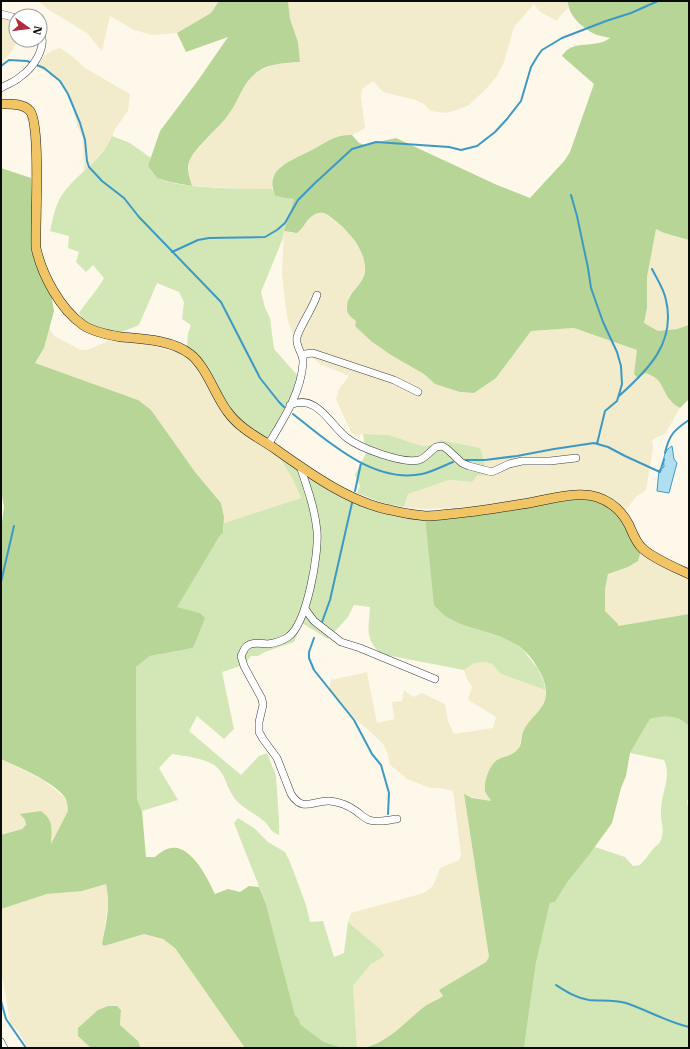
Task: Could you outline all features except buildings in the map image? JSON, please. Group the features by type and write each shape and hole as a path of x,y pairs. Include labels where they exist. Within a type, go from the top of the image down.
{"main road":[{"path":"1,104 19,105 26,108 30,111 34,119 36,132 36,248 42,272 69,312 84,326 94,331 169,344 184,350 196,360 227,411 238,424 300,466 336,488 365,503 391,511 427,516 472,512 574,495 594,496 614,505 622,513 642,549 689,574"}],"street":[{"path":"1,88 20,78 30,67 41,48"},
{"path":"268,445 290,405 300,381 303,357 298,347 297,338 317,295"},
{"path":"303,357 305,354 313,353 394,380 418,392"},
{"path":"290,405 300,403 311,404 317,407 347,438 385,455 407,461 420,460 439,446 447,448 462,463 492,472 509,464 522,461 550,461 576,458"},
{"path":"300,466 316,519 318,542 305,609 297,627 289,636 275,643 250,644 246,646 241,656 244,666 264,705 259,722 259,732 262,739 278,758 294,799 303,805 306,806 316,802 329,801 348,806 368,819 378,821 397,819"},
{"path":"305,609 314,621 341,642 360,648 435,679"},
{"path":"1,1042 4,1048"}],"shaded area":[{"path":"38,1 219,1 211,13 177,33 152,35 134,30 110,16 102,51 87,33"},
{"path":"288,1 566,1 568,3 568,8 557,21 540,12 534,4 514,27 504,62 497,76 469,105 446,113 430,111 424,104 415,100 383,92 373,81 362,89 361,97 365,128 352,135 294,158 281,166 273,177 272,189 192,186 188,174 189,162 196,151 229,114 244,86 251,77 258,71 276,64 300,62 298,42 290,19"},
{"path":"1,13 8,14 8,48 14,48 1,64"},
{"path":"60,48 72,56 85,68 130,94 128,111 115,129 110,143 84,172 83,138 77,125 70,94 55,77 37,66 43,57 53,50"},
{"path":"318,213 325,213 348,232 362,253 365,263 363,279 349,296 346,307 349,315 356,321 355,326 424,374 435,384 460,392 474,393 496,378 531,331 574,328 637,350 646,373 653,375 661,382 670,401 680,408 665,434 652,440 653,448 646,490 636,497 625,511 597,494 476,507 425,509 404,507 408,494 449,480 472,482 478,475 488,476 469,447 440,440 439,444 422,446 389,435 363,434 356,436 351,432 336,399 339,389 349,376 320,364 303,350 296,342 288,321 285,303 282,273 284,231 293,233 307,223 311,216"},
{"path":"656,228 664,233 689,240 689,325 677,329 658,331 644,324 647,308 647,277"},
{"path":"49,328 54,336 81,350 87,350 113,339 149,345 183,354 195,364 213,395 276,452 297,486 301,498 224,523 221,503 138,400 35,363 44,348"},
{"path":"641,550 689,577 689,614 618,626 605,611 605,589 608,574 628,567 638,558"},
{"path":"485,662 492,664 501,674 545,690 545,698 541,709 523,732 519,748 514,754 498,760 485,792 491,802 464,795 489,957 486,962 439,990 443,996 426,1006 393,1034 371,1046 357,1048 353,986 371,964 385,956 380,949 348,922 351,913 424,893 433,886 440,868 459,860 461,855 453,791 440,788 430,788 407,779 390,765 388,755 383,744 345,710 329,689 331,680 367,672 377,723 394,719 392,702 402,701 404,690 413,697 422,693 445,704 448,721 454,734 493,728 496,717 468,700 472,687 464,670 474,663"},
{"path":"1,759 43,780 64,797 68,805 68,811 51,845 21,815 25,820 26,825 22,829 1,835"},
{"path":"106,883 109,897 102,944 104,946 144,934 163,939 175,948 245,1048 141,1048 138,1041 120,1025 121,1010 117,1006 90,1047 91,1048 28,1048 18,1031 10,1024 1,973 1,909 47,894 82,891"}],"green space":[{"path":"219,1 288,1 290,19 298,42 300,62 272,65 262,69 252,76 228,115 192,156 188,168 192,186 157,178 148,166 160,131 228,37 186,52 177,33 211,13"},
{"path":"566,1 689,1 689,240 664,233 656,229 647,277 647,308 644,323 658,331 677,329 689,325 689,401 688,400 680,408 671,401 659,381 652,375 646,373 637,377 634,374 637,350 574,328 531,331 496,378 474,393 460,392 435,384 424,374 391,355 371,341 355,326 356,321 349,315 347,306 350,296 364,277 365,264 360,249 345,229 325,213 321,213 312,216 297,233 284,231 294,199 275,196 273,179 276,172 295,158 330,140 346,135 352,135 359,143 365,145 396,138 497,185 530,198 565,160 570,152 594,84 562,56 572,47 597,43 610,38 597,35 578,22 571,13"},
{"path":"112,136 130,143 151,158 148,166 158,178 167,182 213,188 272,189 275,196 294,199 283,238 261,292 265,308 270,318 274,349 298,376 289,404 269,439 257,433 237,417 220,391 187,347 188,333 191,325 182,319 184,302 179,292 157,283 139,325 122,332 95,327 85,321 79,313 104,278 93,265 86,272 76,262 79,252 68,248 69,236 50,231 56,208 62,195 74,180 96,160 108,145"},
{"path":"1,168 31,178 34,258 54,295 52,299 54,311 44,348 35,363 138,400 151,410 195,472 221,503 224,517 223,533 219,537 177,607 200,613 205,618 193,648 150,656 136,667 137,799 142,811 146,857 155,857 164,850 171,848 178,848 185,851 198,864 215,894 228,889 240,892 249,886 259,887 266,904 295,1015 301,1025 324,1042 343,1048 245,1048 175,948 163,939 144,934 104,946 102,944 108,907 106,884 82,891 47,894 1,909 1,835 22,829 26,825 25,820 20,814 41,811 50,822 52,830 51,844 68,811 68,805 64,796 51,785 1,759 1,531 4,506 1,491"},
{"path":"363,434 389,435 422,446 439,444 440,440 480,448 488,476 478,475 472,482 449,480 408,494 404,507 383,503 357,493 360,486 355,475 366,453"},
{"path":"276,452 334,490 425,516 451,620 510,640 523,650 538,669 544,682 545,690 501,674 492,664 485,662 474,663 464,670 381,654 370,638 370,607 354,605 348,617 328,639 302,623 294,642 258,656 251,656 244,665 222,672 234,729 224,739 197,716 189,731 241,775 259,756 267,753 276,776 279,835 271,830 264,821 236,800 218,768 204,761 172,754 159,768 178,800 142,811 137,799 136,667 150,656 193,648 200,613 176,607 219,537 223,533 224,523 301,498 293,480"},
{"path":"579,499 591,500 610,508 623,522 641,550 638,561 628,567 608,574 605,589 605,611 618,624 618,626 689,614 689,727 681,720 676,718 660,717 650,719 630,753 626,776 621,788 612,823 568,881 555,902 550,903 536,963 524,1048 363,1048 380,1042 388,1037 424,1007 443,996 439,990 486,962 489,957 464,794 472,798 491,801 485,791 485,783 489,770 497,760 511,755 518,749 523,732 543,704 546,690 544,681 535,664 526,652 517,645 497,635 463,625 449,619 434,605 425,516 494,512"},
{"path":"658,716 679,719 689,727 689,799 687,801 689,814 689,1048 524,1048 536,963 550,903 555,902 568,881 595,847 625,857 633,866 640,865 660,843 663,834 661,804 667,779 664,760 630,753 650,719"},
{"path":"238,818 254,828 268,842 285,852 306,905 310,922 323,921 334,957 344,953 348,922 380,949 385,956 371,964 353,986 357,1048 343,1048 324,1042 301,1025 295,1015 266,904 234,823"},
{"path":"108,1006 117,1006 121,1010 120,1025 138,1041 141,1048 91,1048 78,1036 78,1028 98,1010"}],"water":[{"path":"672,446 674,459 677,463 669,493 657,491 659,470 664,467 665,455 667,450"}],"waterway":[{"path":"172,252 198,240 209,238 265,237 285,223 298,200 352,149 376,142 449,147 461,150 477,146 495,132 521,101 531,67 542,50 562,38 631,13 658,1"},
{"path":"1,66 9,60 27,61 44,68 60,81 68,94 80,123 85,140 89,167 102,181 124,198 139,217 221,302 260,378 284,407"},
{"path":"571,195 577,216 591,288 603,322 617,352 621,366 622,384 617,401 605,411 597,444"},
{"path":"619,396 649,366 663,342 667,329 668,315 666,300 662,288 652,269"},
{"path":"293,414 352,458 369,467 386,473 404,475 422,474 453,462"},
{"path":"665,453 670,437 679,427 689,420"},
{"path":"465,460 485,460 517,456 594,443 608,447 660,472 664,459"},
{"path":"355,491 361,463"},
{"path":"322,622 330,600 352,503"},
{"path":"1,582 14,526"},
{"path":"314,638 309,652 309,658 314,670 354,720 372,754 381,765 389,793 388,814"},
{"path":"556,985 580,998 626,1003 689,1027"},
{"path":"1,1001 6,1019 26,1048"}]}
